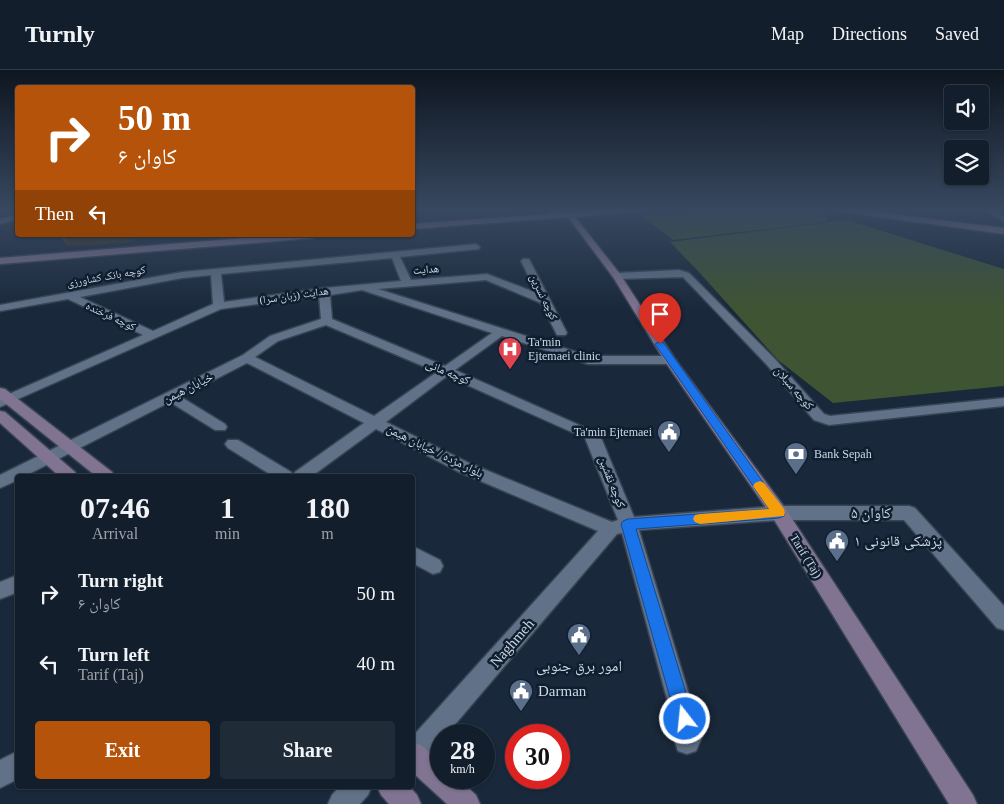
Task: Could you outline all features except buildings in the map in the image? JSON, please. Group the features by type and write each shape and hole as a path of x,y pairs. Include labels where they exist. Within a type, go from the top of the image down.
{"street":[{"path":"0,261 214,243"},
{"name":"Tarif (Taj)","path":"587,243 617,276 670,360 779,513 964,804"},
{"name":"کوچه بانک کشاورزی","path":"0,308 182,275 476,247"},
{"path":"395,255 407,283"},
{"name":"کوچه نسرین","path":"526,261 561,333"},
{"path":"216,272 219,306"},
{"name":"کوچه سبلان","path":"617,276 679,273 686,275 771,362 819,417 829,421 1004,402"},
{"name":"هدایت","path":"362,287 487,277 546,301"},
{"name":"هدایت (زبان سرا)","path":"3,398 154,336 219,306 362,287 597,361 670,360"},
{"path":"324,291 327,321"},
{"name":"کوچه فرخنده","path":"68,295 154,336"},
{"name":"خیابان هیمن","path":"17,474 247,358 258,347 276,336 327,321"},
{"name":"کوچه مانی","path":"327,321 590,435 594,440"},
{"path":"304,474 500,332"},
{"name":"بلوار مژده / خیابان هیمن","path":"247,358 463,467 619,527"},
{"path":"172,397 220,427"},
{"path":"3,398 104,474"},
{"path":"0,416 67,474"},
{"name":"کوچه نقشین","path":"594,440 619,527 690,737 687,742"},
{"path":"233,444 282,474"},
{"name":"خیابان هیمن","path":"0,482 15,475"},
{"name":"کاوان ۵","path":"619,527 779,513 909,513 1004,621"},
{"name":"Naghmeh","path":"415,753 619,527"},
{"path":"415,555 433,566"},
{"path":"0,591 15,584"},
{"path":"415,757 467,804"},
{"path":"0,776 15,766"},
{"path":"341,804 356,789"},
{"path":"393,789 408,804"}],"green space":[{"path":"671,243 922,243 1004,269 1004,386 833,403 778,360"}],"slow traffic":[{"path":"700,519 779,513 760,486"}],"place":[{"name":"Ta'min Ejtemaei clinic","path":"510,370"},
{"name":"Ta'min Ejtemaei","path":"669,453"},
{"name":"Bank Sepah","path":"796,475"},
{"name":"پزشکی قانونی ۱","path":"837,562"},
{"name":"امور برق جنوبی","path":"579,656"},
{"name":"Darman","path":"521,712"}],"route":[{"path":"660,344 779,513 628,524 685,719"}]}
